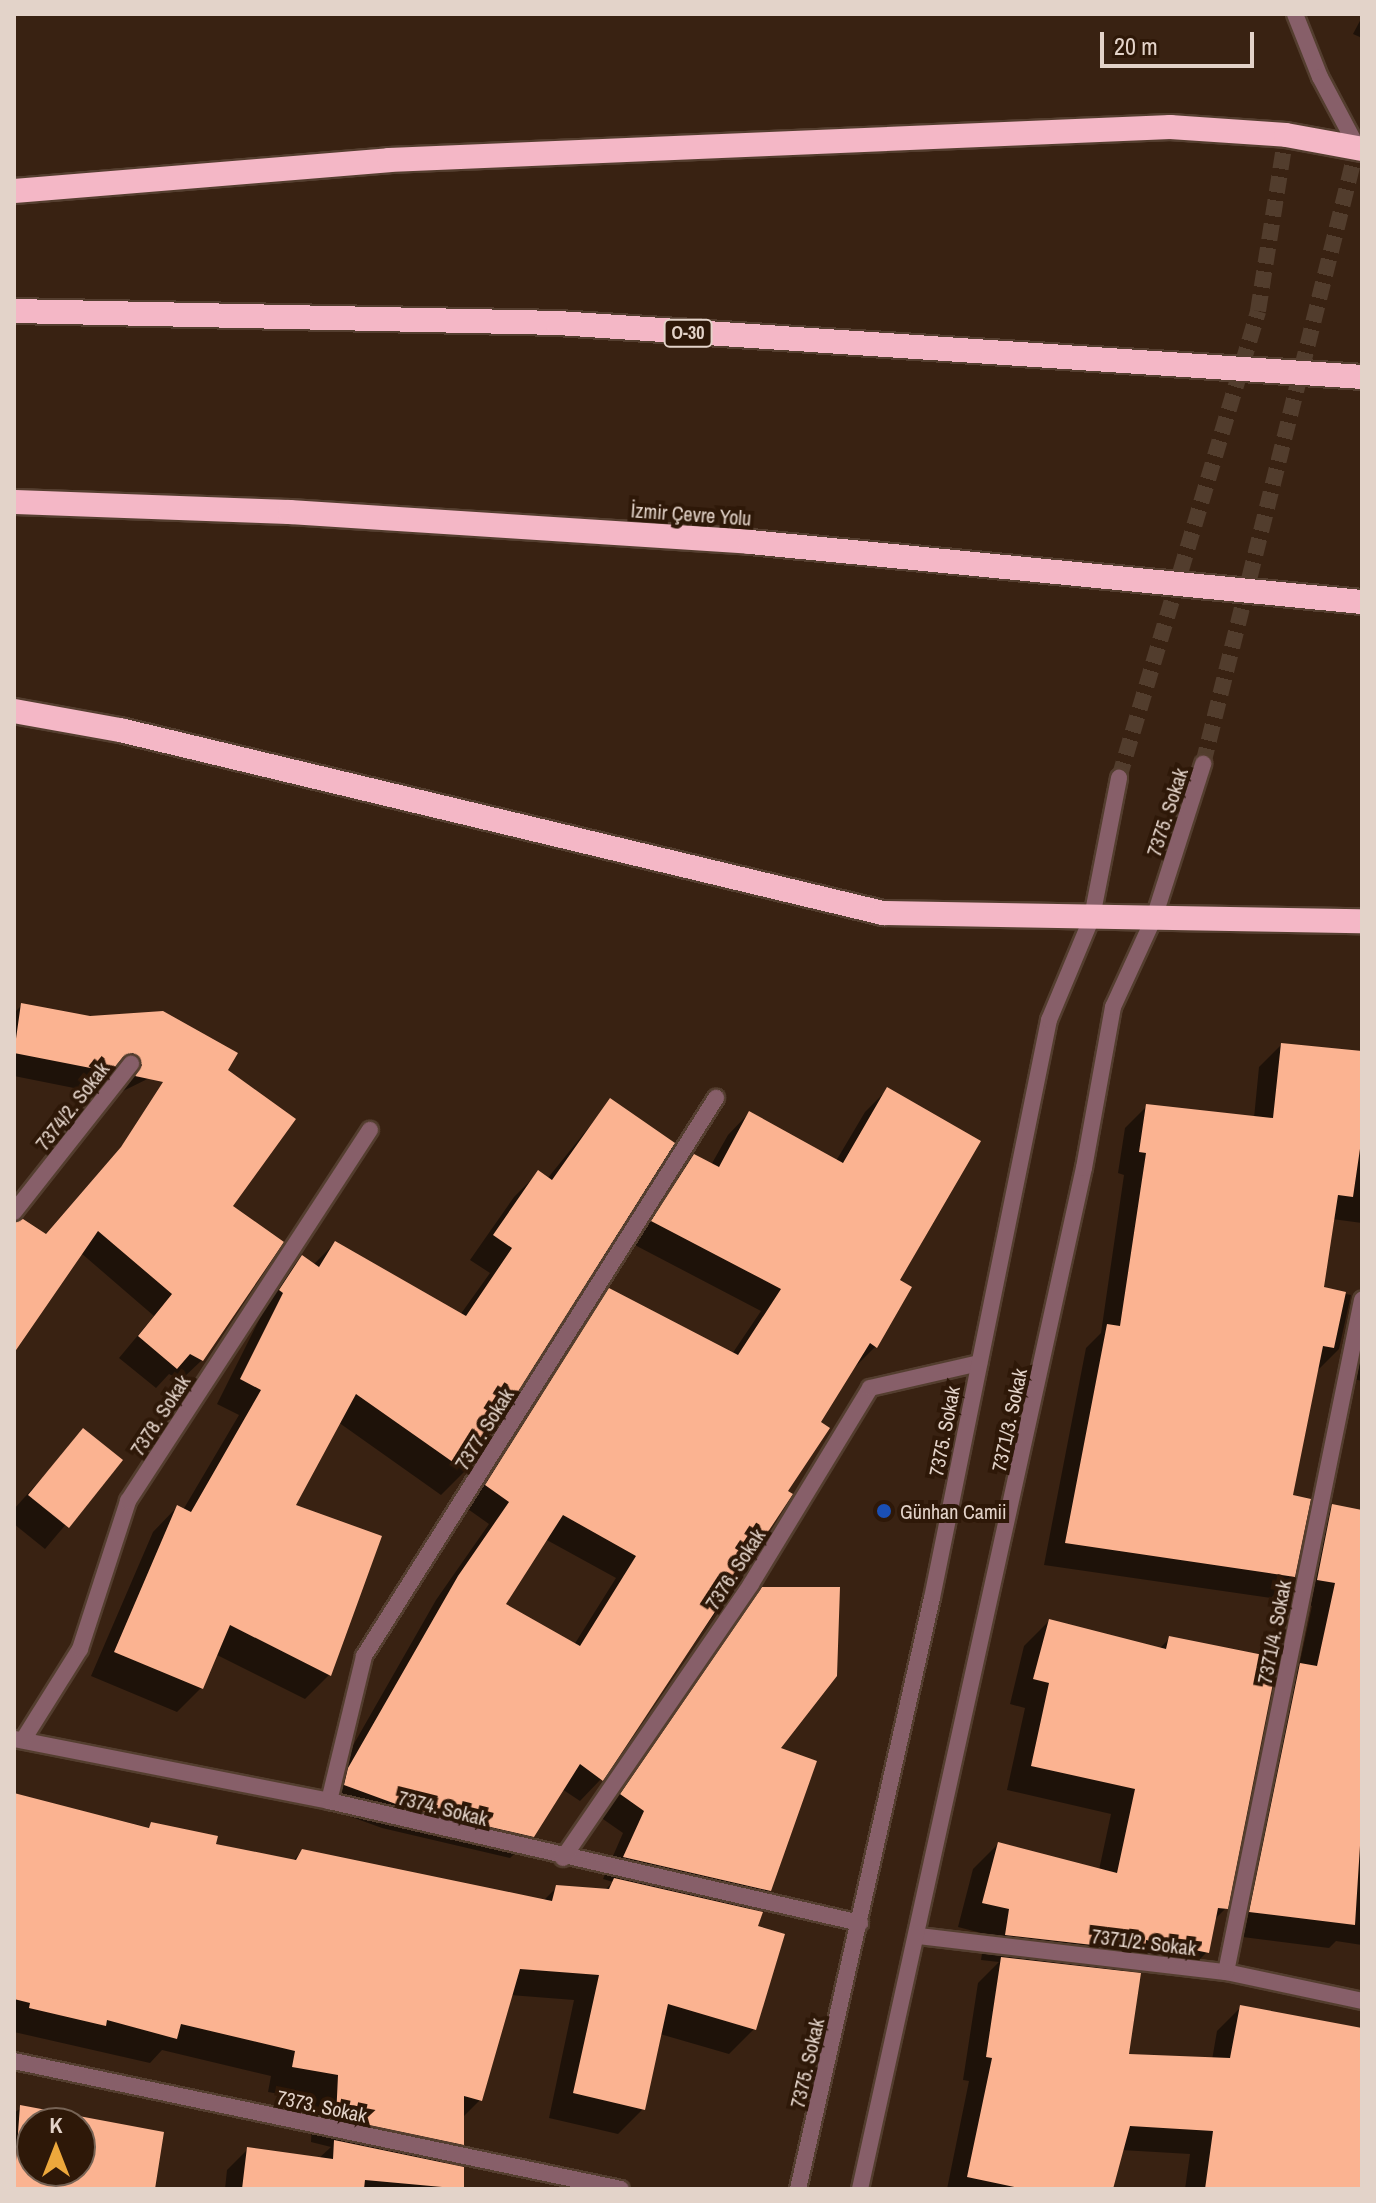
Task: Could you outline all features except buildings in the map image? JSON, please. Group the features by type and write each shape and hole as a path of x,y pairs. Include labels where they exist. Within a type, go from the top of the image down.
{"highway":[{"path":"14,191 389,160 1170,127 1286,135 1360,147"},
{"name":"O-30","path":"14,311 558,323 1362,377"},
{"name":"İzmir Çevre Yolu","path":"14,502 290,512 750,542 1362,602"},
{"path":"14,711 120,730 883,913 1362,921"}],"street":[{"path":"1295,14 1320,77 1360,147"},
{"name":"7375. Sokak","path":"1154,918 1203,764"},
{"name":"7375. Sokak","path":"798,2189 860,1923 1049,1020 1092,917 1119,778"},
{"name":"7371/3. Sokak","path":"918,1936 1084,1168 1113,1007 1154,918"},
{"name":"7374/2. Sokak","path":"14,1212 131,1064"},
{"name":"7377. Sokak","path":"329,1801 364,1656 716,1098"},
{"name":"7378. Sokak","path":"18,1740 80,1649 128,1501 370,1130"},
{"name":"7371/4. Sokak","path":"1226,1972 1362,1300"},
{"name":"7376. Sokak","path":"563,1858 751,1584 870,1388 979,1363"},
{"name":"7374. Sokak","path":"18,1740 329,1801 563,1858 860,1923"},
{"path":"860,2189 918,1936"},
{"name":"7371/2. Sokak","path":"918,1936 1226,1972 1362,2001"},
{"name":"7373. Sokak","path":"14,2061 621,2189"}],"tunnel":[{"path":"1119,778 1258,311 1286,135"},
{"path":"1203,764 1357,147"}],"place":[{"name":"Günhan Camii","path":"884,1511"}]}
